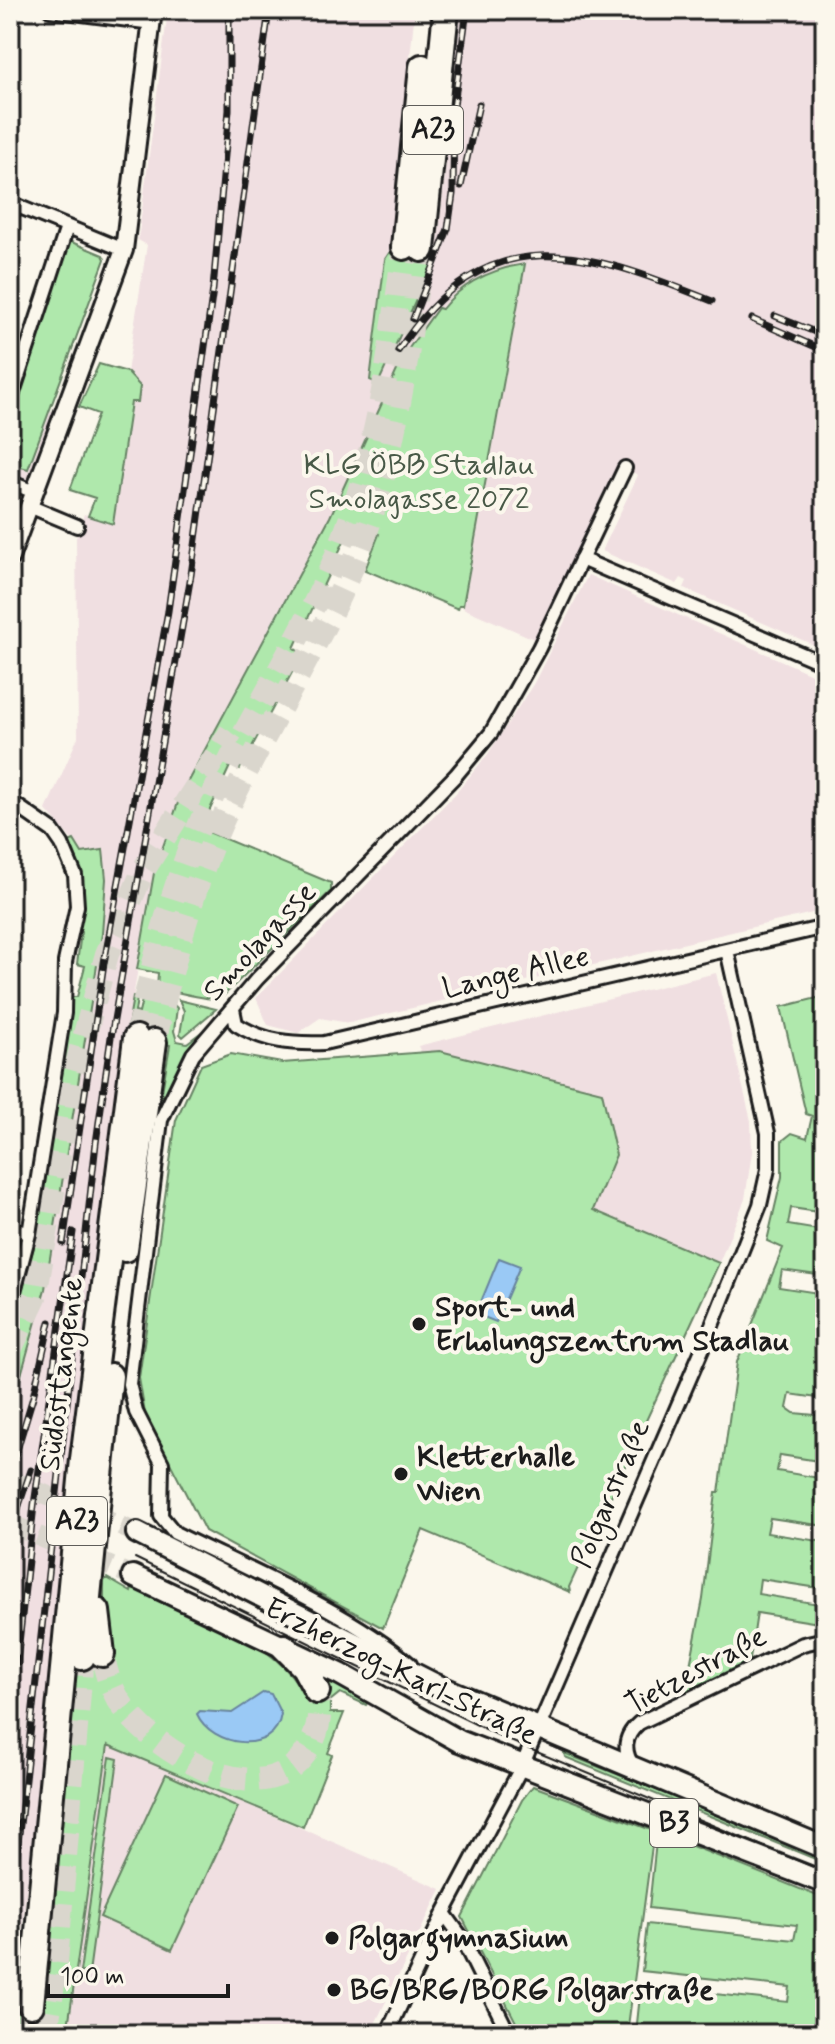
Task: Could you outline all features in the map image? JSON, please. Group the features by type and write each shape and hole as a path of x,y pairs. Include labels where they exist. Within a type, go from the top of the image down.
{"highway":[{"name":"A23","path":"430,10 413,248 446,10"},
{"name":"Südosttangente","path":"31,2005 83,1459 145,1040 88,1586 92,1655"},
{"path":"284,1647 304,1667 317,1691"}],"main road":[{"name":"Erzherzog-Karl-Straße","path":"137,1533 434,1684 636,1772 825,1848"},
{"name":"Erzherzog-Karl-Straße","path":"133,1576 340,1674 422,1722 522,1766 825,1883"}],"street":[{"path":"10,558 124,250 153,17 50,10"},
{"path":"10,203 124,250"},
{"path":"10,402 67,227"},
{"name":"Smolagasse","path":"161,1516 162,1463 136,1412 129,1384 161,1120 168,1103 193,1054 257,979 456,775 491,733 539,648 625,468"},
{"path":"10,482 77,526"},
{"path":"581,559 825,664"},
{"path":"10,801 45,825 69,858 77,906 65,962 64,1013 29,1234 10,1307"},
{"name":"Lange Allee","path":"233,1009 236,1024 264,1039 296,1044 324,1043 825,927"},
{"name":"Polgarstraße","path":"387,2034 444,1913 522,1766 707,1338 760,1205 768,1169 768,1133 727,950"},
{"path":"10,1228 29,1234"},
{"name":"Erzherzog-Karl-Straße","path":"161,1516 175,1533 392,1648 434,1684"},
{"name":"Tietzestraße","path":"636,1772 625,1749 628,1733 639,1723 803,1644 825,1639"},
{"path":"444,1913 460,1935 509,2034"}],"shaded area":[{"path":"168,10 415,10 389,253 385,259 371,380 377,384 426,285 437,252 461,10 825,10 825,650 684,588 687,581 681,578 677,584 602,551 638,475 618,465 534,639 463,608 525,265 451,297 414,338 330,517 193,769 171,818 154,873 122,1063 10,2034 10,1411 45,1289 100,947 106,879 46,810 78,737 76,538 84,514 113,524 132,402 138,402 140,386 127,372 147,245 138,240"},
{"path":"11,398 63,415 34,492 10,482"},
{"path":"588,575 825,680 825,910 349,1023 320,1018 298,1033 268,1025 256,998 456,793 488,754 534,683"},
{"path":"716,973 751,1121 752,1152 745,1199 719,1263 593,1210 616,1155 440,1051 421,1052 418,1046"},
{"path":"108,1744 441,1889 370,2034 67,2034"}],"green space":[{"path":"69,241 103,255 105,259 28,469 10,464 10,417"},
{"path":"389,253 435,258 378,384 370,380 385,259"},
{"name":"KLG ÖBB Stadlau Smolagasse 2072","path":"525,264 463,605 459,605 458,609 365,570 379,534 352,524 294,648 302,654 240,769 231,764 201,829 331,883 331,891 220,999 157,988 158,973 137,969 154,873 181,794 330,517 404,355 438,308 442,309 468,285 501,269"},
{"path":"99,364 127,372 140,386 138,402 131,402 113,524 88,516 95,498 70,490 98,414 79,407"},
{"path":"74,840 82,853 103,850 106,879 102,934 45,1289 11,1411 10,1326 34,1247 64,1058 69,997 77,997 85,966 77,964 81,932 77,930 66,843"},
{"path":"156,994 167,997 177,1008 174,1031 177,1041 187,1043 212,1024 158,1115 170,1045 126,1037 133,997 137,998 135,1012 139,1013 142,1000 154,1002"},
{"path":"825,996 825,1213 791,1208 788,1225 825,1231 825,1276 782,1270 779,1287 825,1294 825,1399 790,1394 787,1408 794,1413 825,1416 825,1462 780,1455 777,1471 825,1479 825,1526 770,1518 767,1533 825,1542 825,1589 760,1579 758,1594 825,1605 825,1624 757,1613 749,1666 685,1692 703,1599 737,1362 783,1248 767,1241 782,1177 782,1141 792,1133 807,1138 812,1116 806,1114 781,1007"},
{"path":"179,1000 216,1009 183,1037 180,1034 184,1011"},
{"name":"Sport- und Erholungszentrum Stadlau","path":"440,1051 602,1092 616,1155 593,1210 719,1263 569,1587 570,1592 423,1530 383,1628 205,1531 145,1414 139,1378 176,1120 201,1065 231,1054 282,1063"},
{"path":"107,1578 131,1592 133,1585 178,1605 255,1644 293,1677 304,1697 327,1691 326,1677 369,1700 366,1705 340,1693 330,1701 330,1713 344,1713 328,1753 332,1755 303,1827 108,1745 67,2034 12,2034 15,2003 23,2003 72,1659 104,1610 104,1581"},
{"path":"564,1753 825,1857 825,1863 565,1757"},
{"path":"110,1757 118,1759 89,1973 80,1972"},
{"path":"166,1774 238,1807 172,1950 100,1917"},
{"path":"533,1786 654,1831 627,2034 522,2034 462,1917 522,1800"},
{"path":"657,1832 825,1899 825,2034 636,2033 641,1986 788,2002 790,1987 642,1971 647,1924 794,1940 797,1925 649,1908"}],"water":[{"path":"499,1258 520,1266 496,1322 476,1314"},
{"path":"264,1692 271,1694 281,1714 276,1728 267,1737 255,1741 242,1742 215,1734 197,1714 200,1711 232,1713"}],"tunnel":[{"path":"136,1038 165,924 193,840 240,741 317,600 348,526 377,423 404,247"},
{"path":"154,1042 186,919 219,829 338,599 367,529 395,425 422,249"},
{"path":"10,1350 35,1297 72,1082 107,954 144,869 231,732"},
{"path":"10,1480 137,1533"},
{"path":"10,1524 133,1576"},
{"path":"102,1654 115,1693 137,1723 182,1757 208,1770 235,1778 261,1779 285,1772 304,1755 318,1724 317,1691"},
{"path":"46,2034 56,1962 82,1657"},
{"path":"28,2034 31,2005"}],"tram line":[{"path":"135,1558 508,1740 825,1872"}],"railway":[{"path":"63,1243 104,963 168,611 213,289 229,110 229,10"},
{"path":"10,1914 96,1143 111,1037 191,575 269,10"},
{"path":"413,319 448,229 453,194 454,105 467,10"},
{"path":"461,186 479,104"},
{"path":"398,351 432,308 467,279 503,262 541,256 580,259 622,268 712,301"},
{"path":"775,316 825,336"},
{"path":"752,319 825,351"},
{"path":"10,1726 34,1505 73,1232"},
{"path":"10,1473 33,1397 50,1322"},
{"path":"10,1532 31,1470"}],"place":[{"name":"Sport- und Erholungszentrum Stadlau","path":"419,1324"},
{"name":"Kletterhalle Wien","path":"401,1474"},
{"name":"Polgargymnasium","path":"332,1938"},
{"name":"BG/BRG/BORG Polgarstraße","path":"334,1990"}]}
